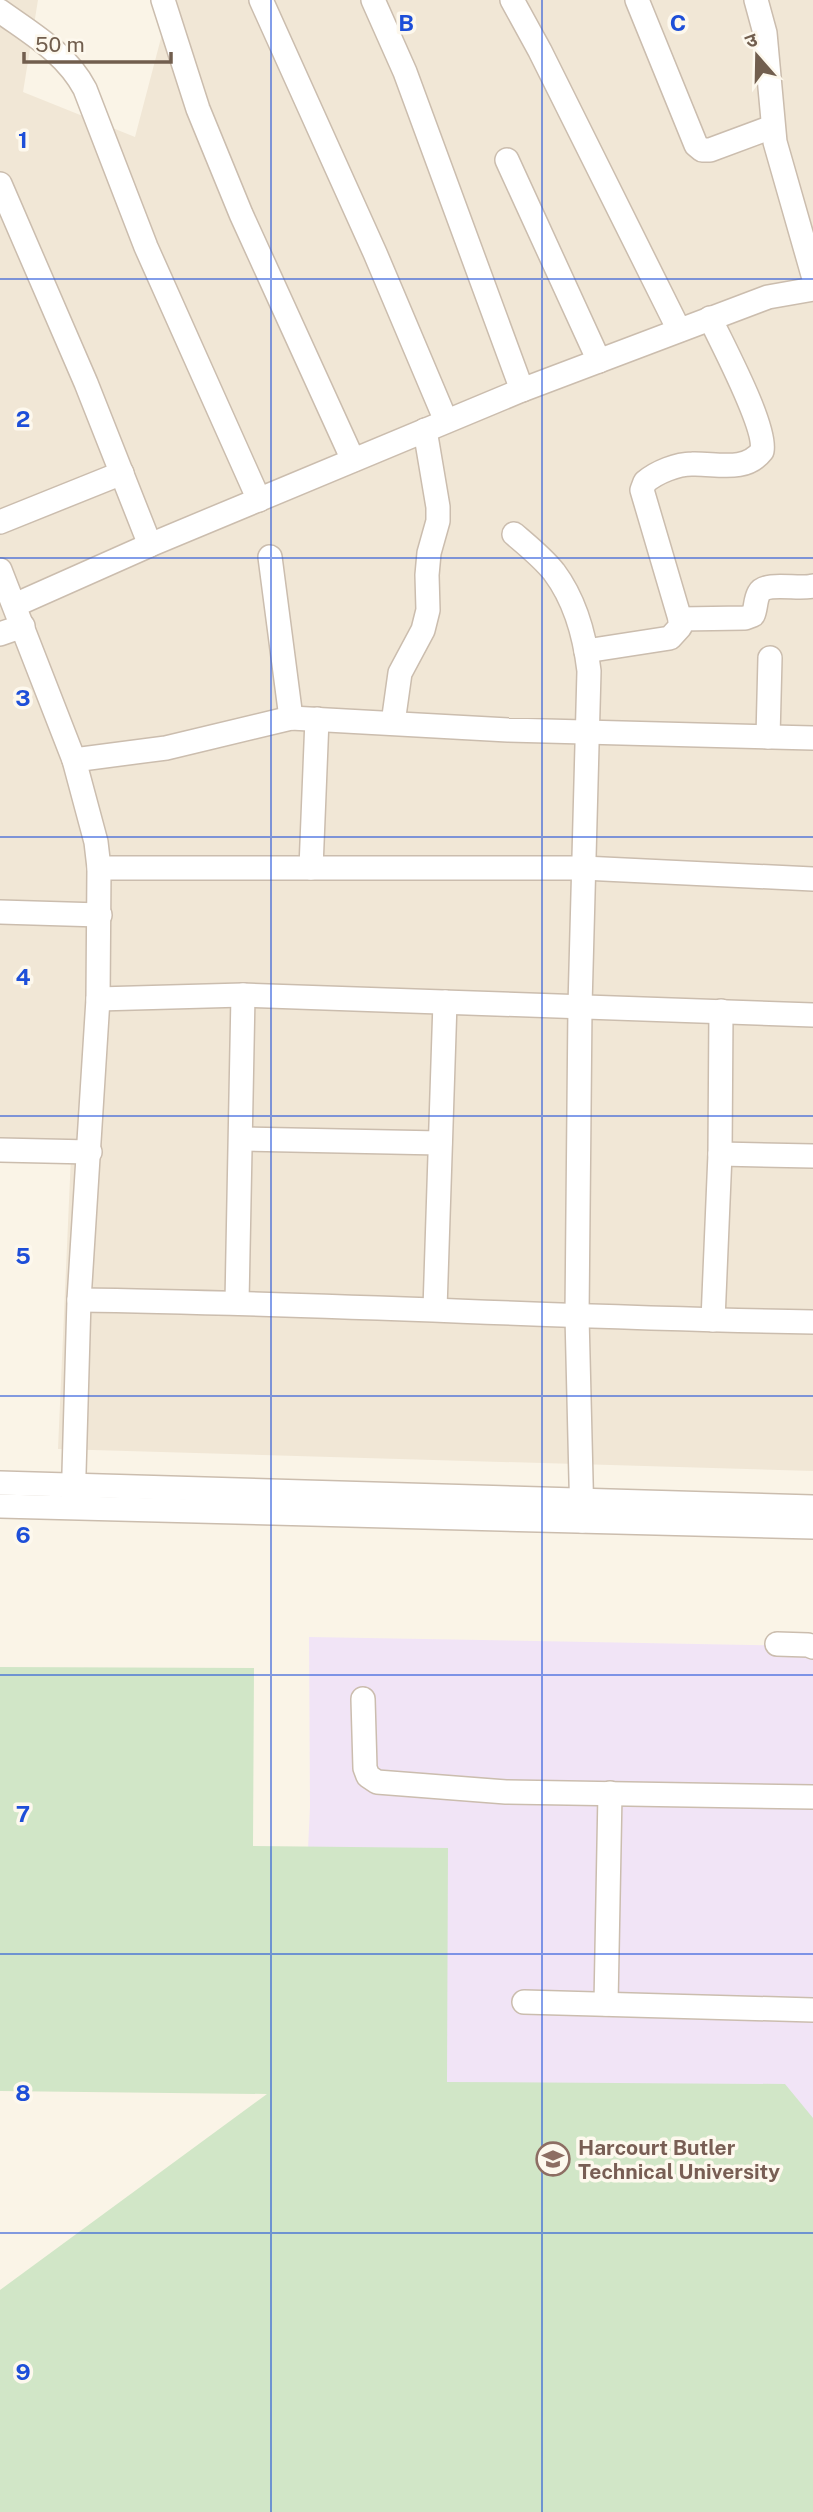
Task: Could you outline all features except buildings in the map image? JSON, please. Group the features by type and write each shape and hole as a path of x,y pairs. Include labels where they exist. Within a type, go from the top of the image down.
{"street":[{"path":"163,0 198,108 241,214 352,460"},
{"path":"261,0 375,253 436,425 438,521 429,553 427,620 400,673 393,723"},
{"path":"373,0 405,72 522,390"},
{"path":"512,0 679,330"},
{"path":"637,0 696,145 702,150 709,150 772,127"},
{"path":"756,0 765,33 772,127 813,275"},
{"path":"0,11 63,57 85,89 146,247 259,500"},
{"path":"507,160 599,361"},
{"path":"0,184 86,383 150,545"},
{"path":"0,634 19,616 150,545 522,390 768,297 813,289"},
{"path":"586,651 670,638 680,627 680,618 642,490 645,482 669,470 691,464 748,463 758,456 763,445 752,410 710,318"},
{"path":"0,522 122,473"},
{"path":"514,534 542,559 562,585 578,622 589,671 580,1006 578,1317 582,1511"},
{"path":"270,557 291,718"},
{"path":"0,570 74,760 96,842 99,868 98,999 79,1300 73,1496"},
{"path":"680,618 745,618 753,615 758,594 769,586 804,589 813,586"},
{"path":"768,737 770,658"},
{"path":"74,760 166,748 291,718 508,730 813,738"},
{"path":"311,868 317,719"},
{"path":"99,868 583,868 813,879"},
{"path":"0,912 100,915"},
{"path":"98,999 243,995 813,1015"},
{"path":"237,1302 243,995"},
{"path":"435,1309 445,1002"},
{"path":"713,1320 720,1154 721,1011"},
{"path":"241,1139 440,1143"},
{"path":"0,1150 90,1152"},
{"path":"720,1154 813,1156"},
{"path":"79,1300 237,1302 578,1317 813,1322"},
{"path":"0,1483 73,1496 582,1511 813,1527"},
{"path":"0,1506 73,1496"},
{"path":"582,1511 813,1507"},
{"path":"777,1644 813,1647"},
{"path":"363,1699 365,1768 368,1776 377,1782 506,1792 813,1797"},
{"path":"606,2004 610,1793"},
{"path":"524,2002 813,2010"}],"shaded area":[{"path":"0,0 38,0 23,92 135,137 171,0 813,0 813,1471 58,1449 71,1156 0,1148"},
{"name":"Harcourt Butler Technical University","path":"309,1637 813,1646 813,2512 277,2512 310,1807"}],"green space":[{"path":"0,1667 254,1668 253,1846 448,1848 447,2082 785,2084 813,2118 813,2512 0,2512 0,2290 267,2094 0,2091"}],"place":[{"name":"Harcourt Butler Technical University","path":"553,2159"}]}
